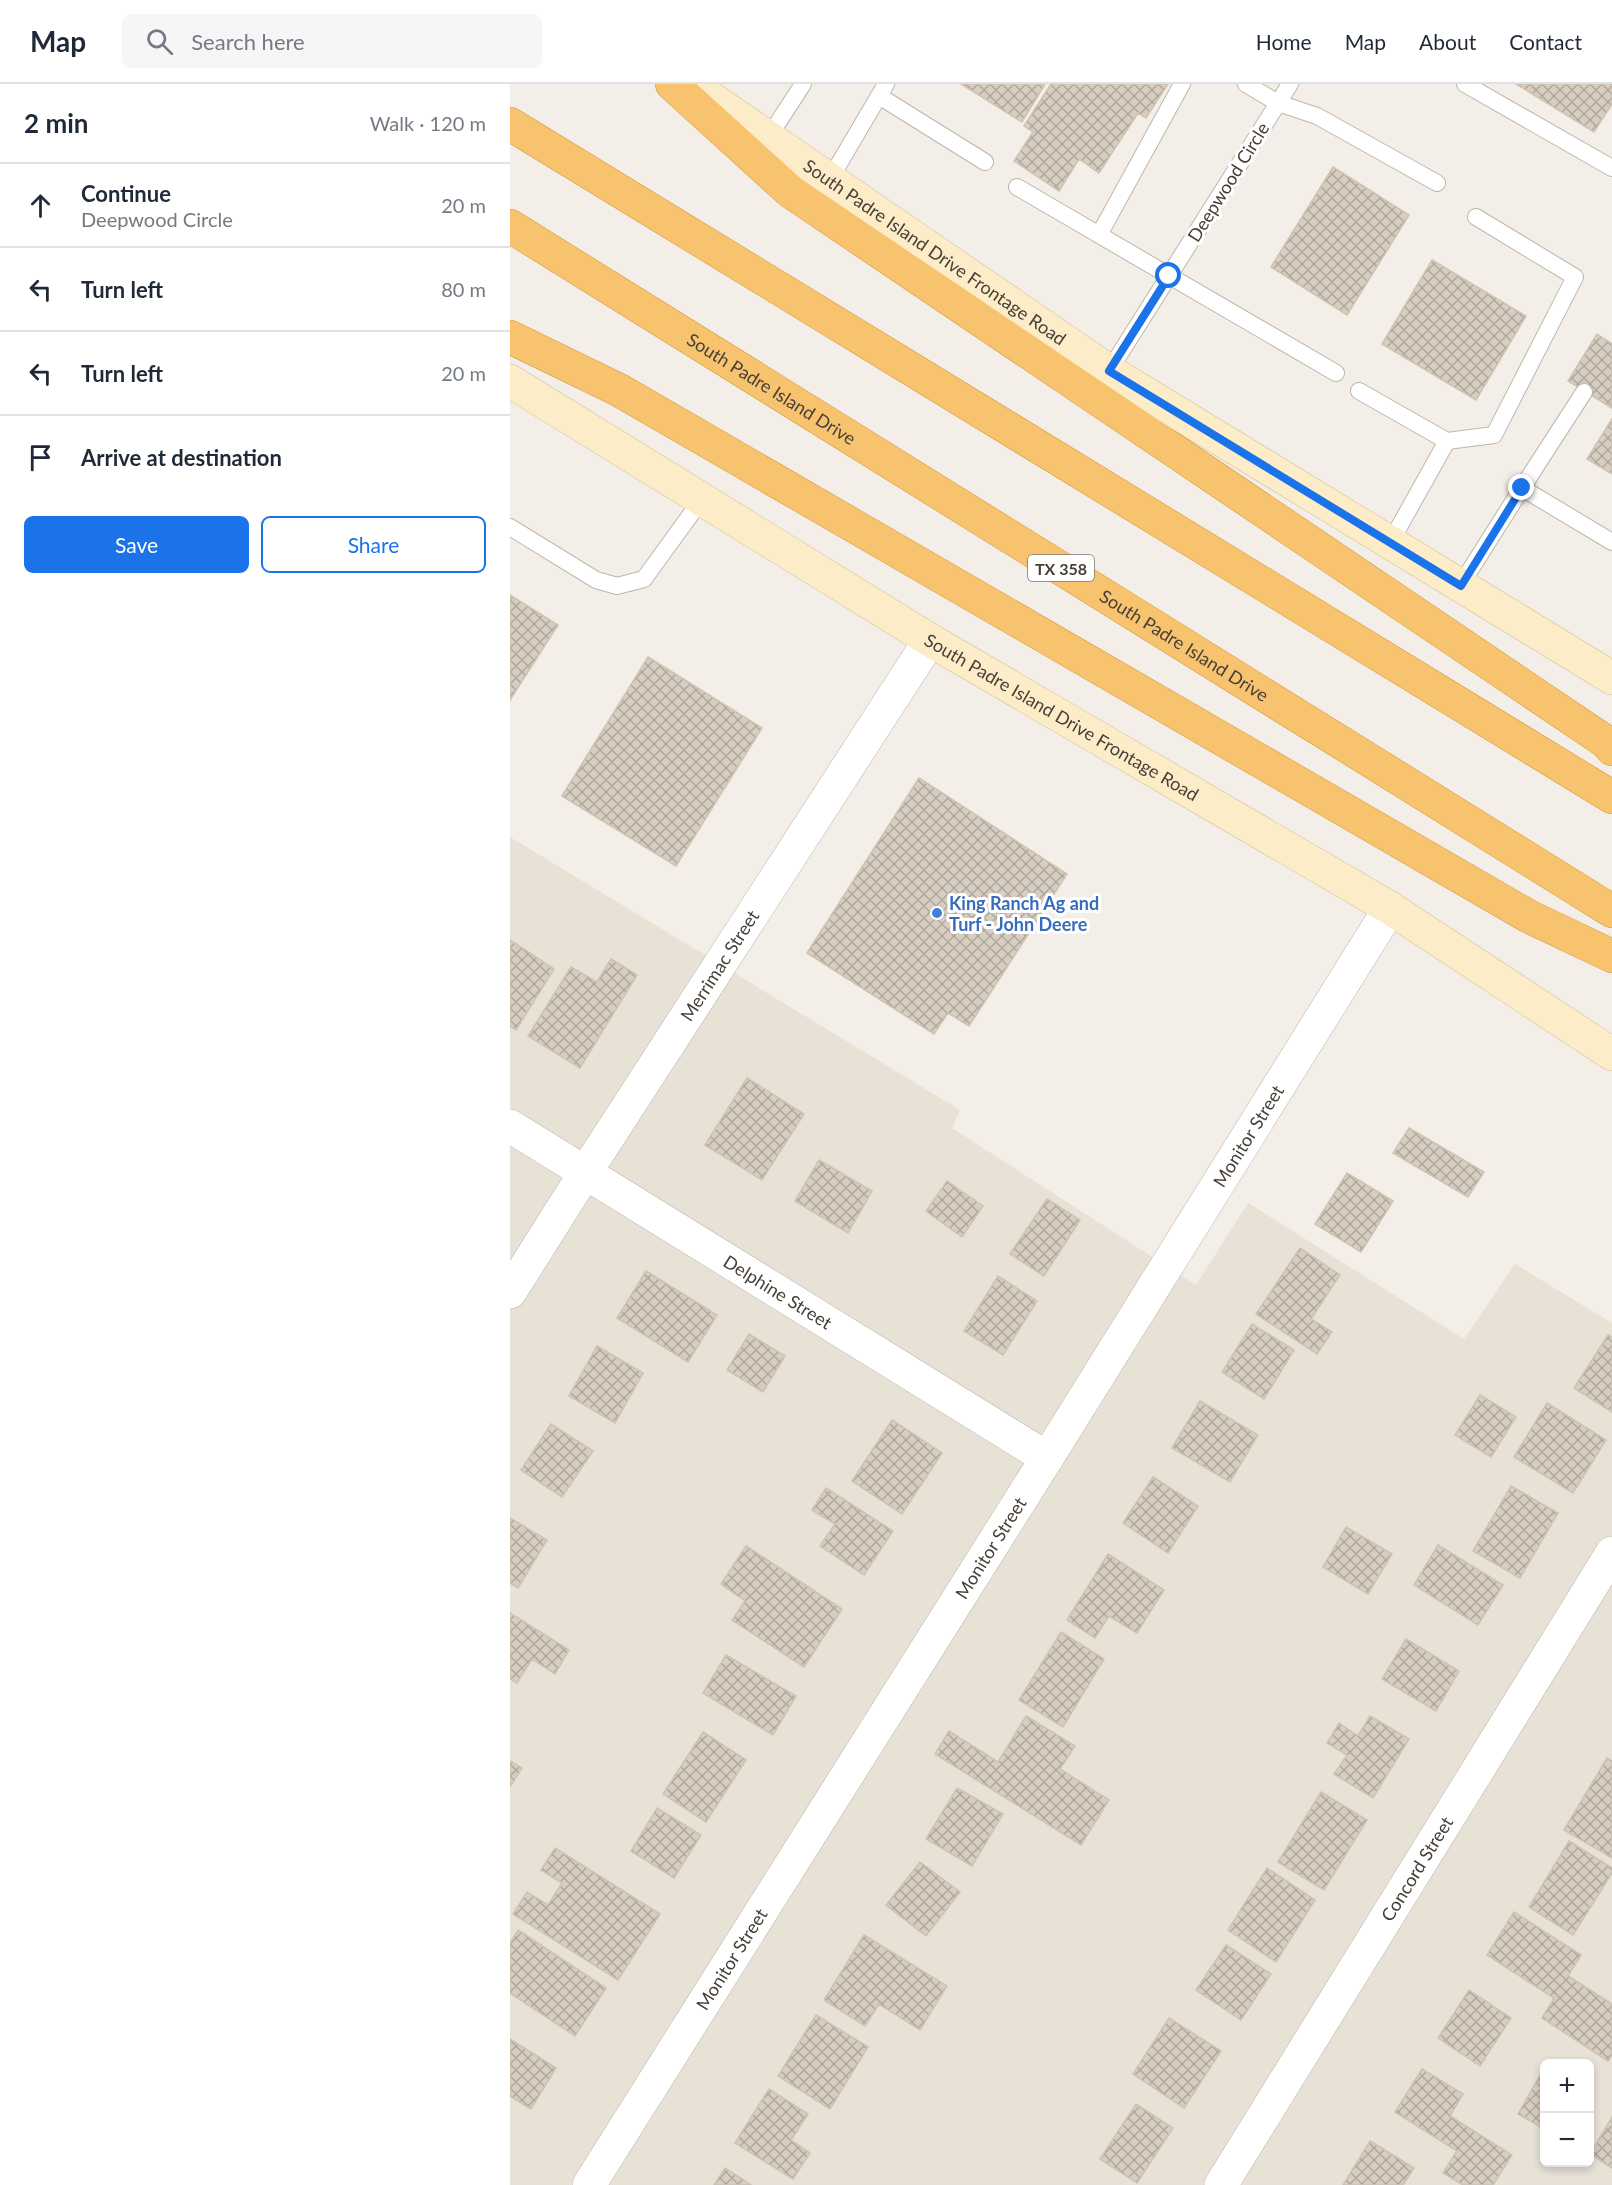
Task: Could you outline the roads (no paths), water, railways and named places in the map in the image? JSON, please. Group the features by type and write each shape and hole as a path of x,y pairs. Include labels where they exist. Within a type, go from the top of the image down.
{"highway":[{"path":"672,84 791,192 1586,728 1612,749"},
{"path":"510,124 1612,797"},
{"name":"South Padre Island Drive","path":"510,226 1612,911"},
{"path":"510,337 619,390 1528,916 1612,956"}],"main road":[{"name":"South Padre Island Drive Frontage Road","path":"690,84 1109,371 1612,678"},
{"name":"South Padre Island Drive Frontage Road","path":"510,381 930,640 1390,908 1612,1054"}],"street":[{"name":"Merrimac Street","path":"510,1292 930,640"},
{"name":"Monitor Street","path":"589,2185 1390,908"},
{"name":"Delphine Street","path":"510,1126 1047,1458"},
{"name":"Concord Street","path":"1221,2185 1612,1553"}],"lane":[{"path":"768,138 803,84"},
{"path":"1099,234 1182,84"},
{"path":"1246,84 1278,103 1317,116 1437,183"},
{"name":"Deepwood Circle","path":"1109,371 1290,84"},
{"path":"1465,84 1612,168"},
{"path":"830,179 883,90 985,162"},
{"path":"1017,187 1336,373"},
{"path":"1359,391 1447,441 1494,435 1575,278 1476,217"},
{"path":"1461,586 1584,392"},
{"path":"1390,543 1447,441"},
{"path":"1522,488 1612,542"},
{"path":"510,528 596,580 617,586 644,579 702,499"}],"place":[{"name":"King Ranch Ag and Turf - John Deere","path":"937,913"}]}
